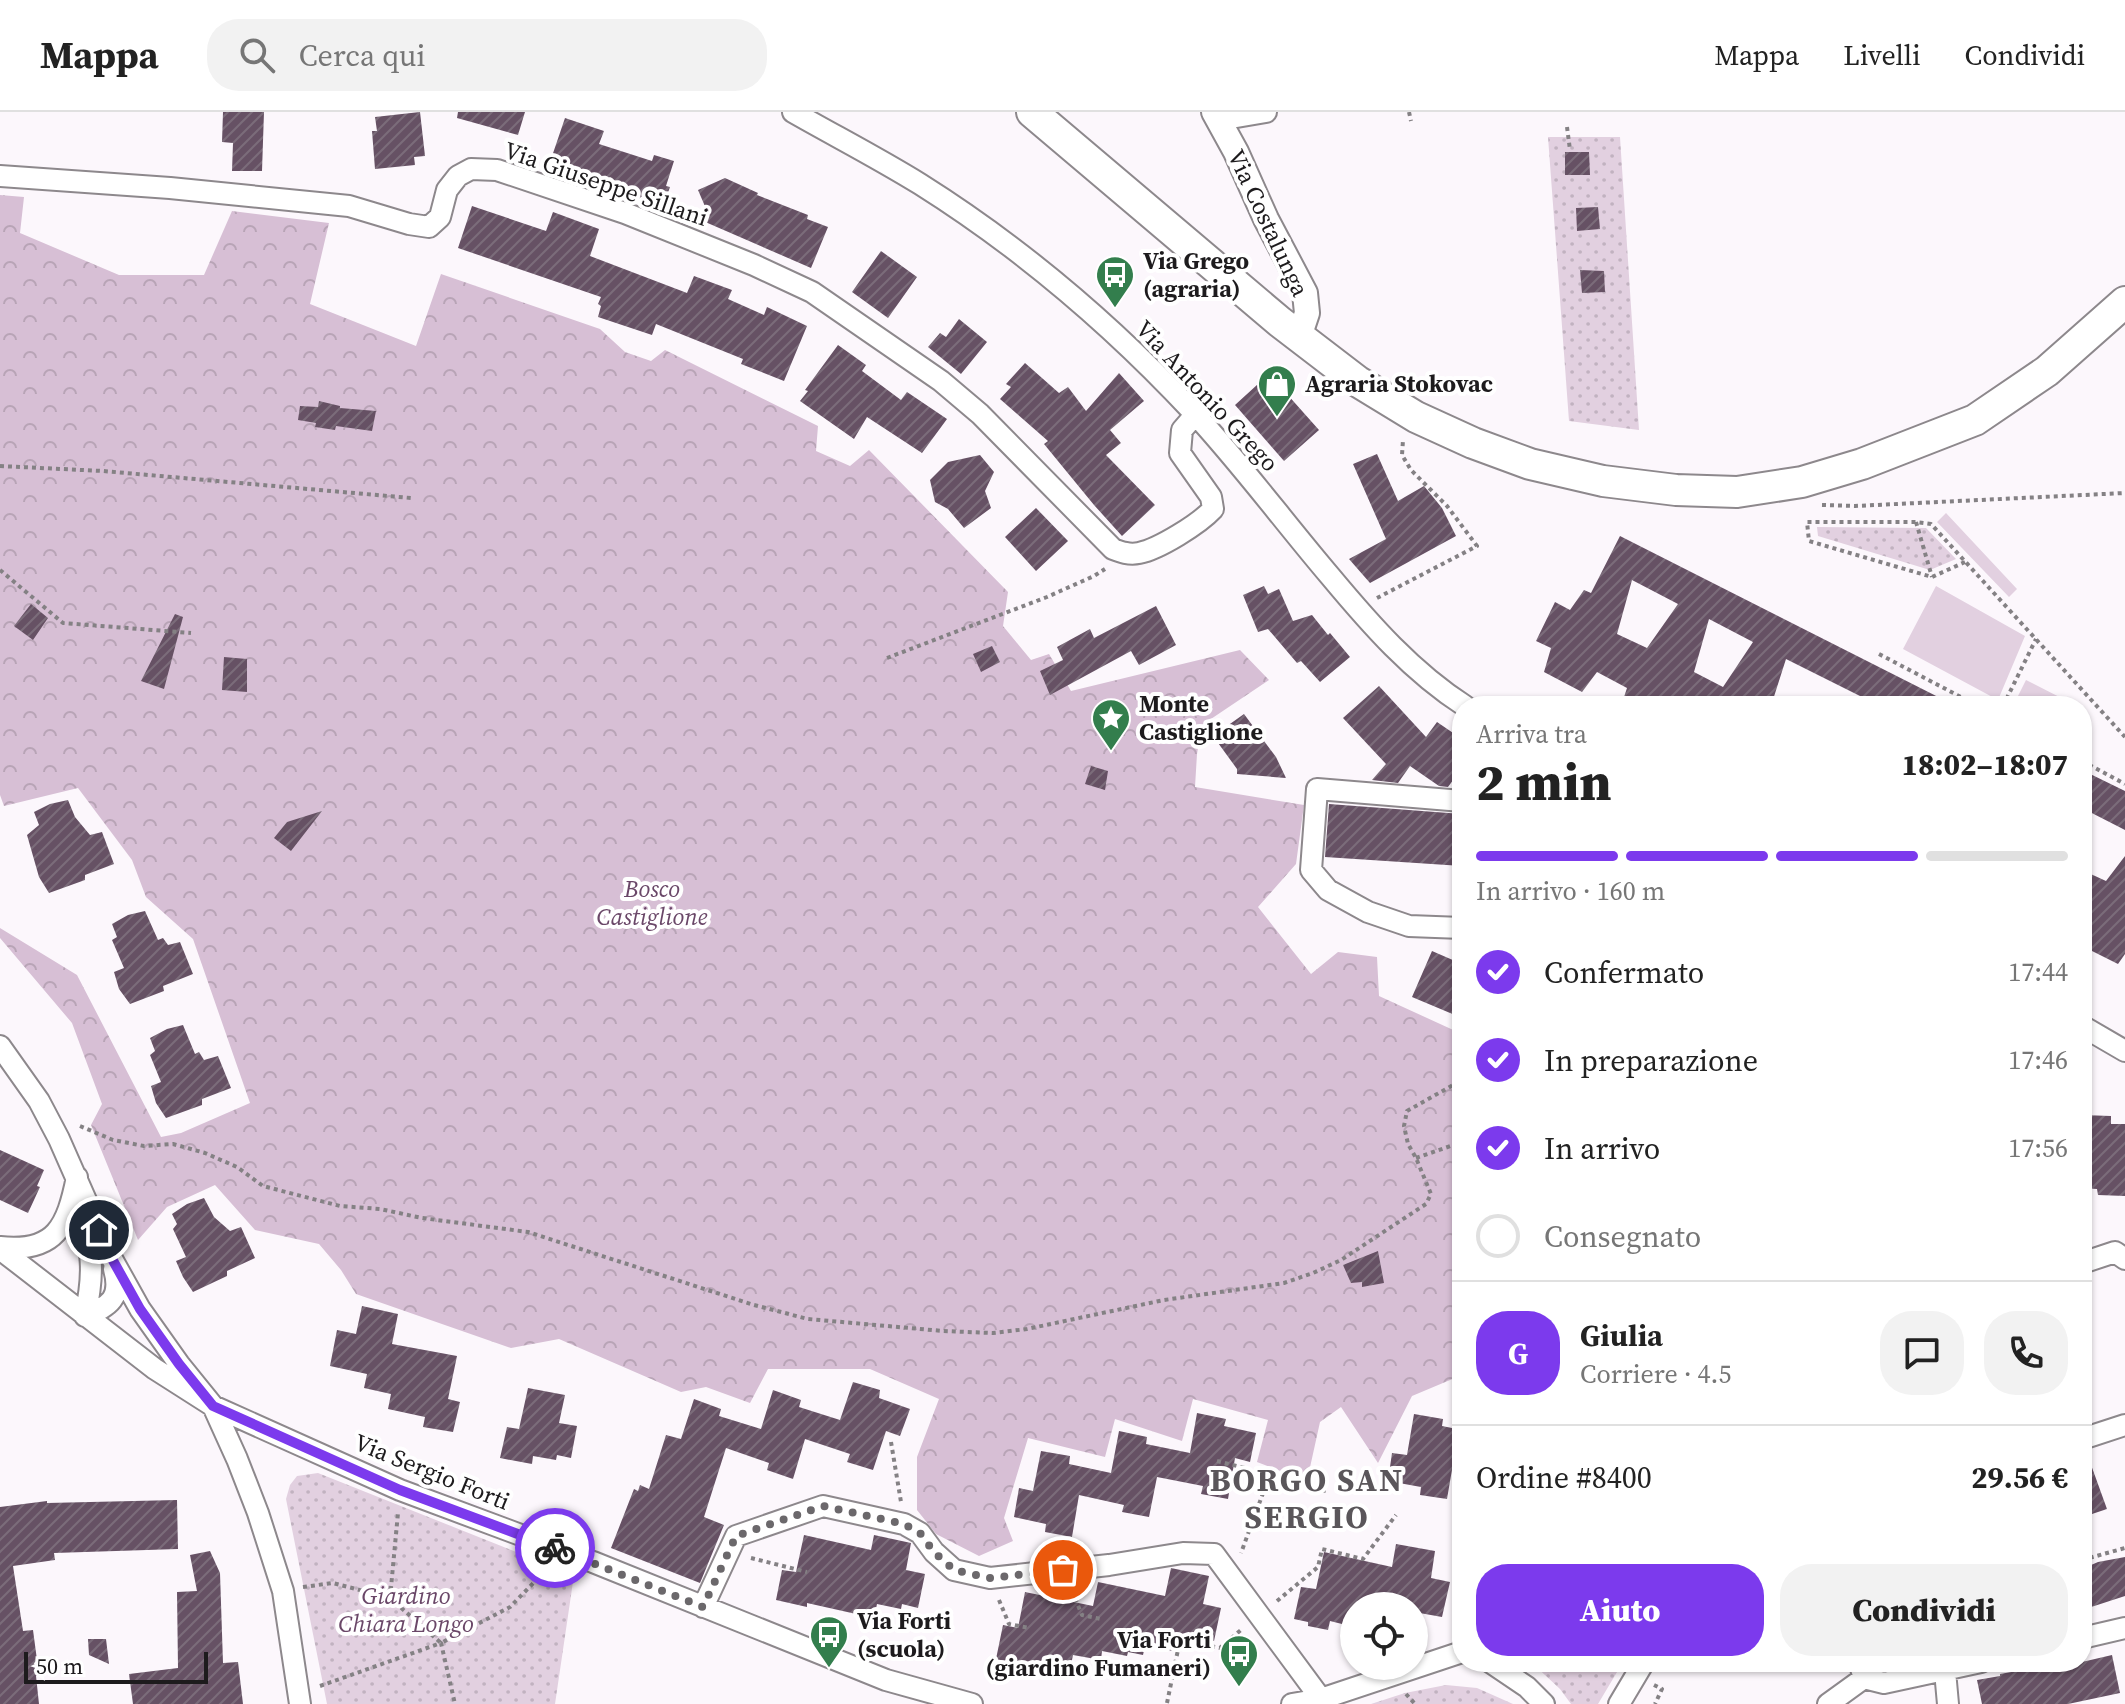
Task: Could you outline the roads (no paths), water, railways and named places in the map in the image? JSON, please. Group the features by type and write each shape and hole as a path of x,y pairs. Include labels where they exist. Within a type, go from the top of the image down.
{"main road":[{"path":"1032,112 1299,337 1357,381 1416,417 1473,443 1530,464 1603,481 1676,490 1737,492 1802,482 1862,464 1975,420 2047,371 2125,302"}],"street":[{"name":"Via Antonio Grego","path":"793,112 920,184 1005,242 1083,306 1144,362 1195,415 1367,621 1408,662 1452,696"},
{"path":"1217,116 1266,112"},
{"name":"Via Costalunga","path":"1217,116 1305,293 1307,313 1299,337"},
{"name":"Via Giuseppe Sillani","path":"0,176 170,188 349,206 429,227 440,217 447,190 458,176 471,169 497,170 611,208 754,265 812,292 941,381 1010,443 1113,549 1127,554 1156,546 1203,520 1213,509 1211,497 1180,453 1182,430 1195,415"},
{"path":"1452,800 1317,789 1311,870 1328,890 1368,912 1409,926 1452,928"},
{"path":"2092,1032 2125,1051"},
{"path":"0,1046 39,1101 77,1177 111,1257 140,1309 213,1406 258,1513 283,1591 300,1704"},
{"path":"0,1248 22,1249 42,1243 56,1233 71,1208 77,1177"},
{"path":"77,1177 92,1259 91,1287 85,1316"},
{"name":"Via Sergio Forti","path":"0,1248 155,1369 213,1406 400,1490 593,1562 886,1680 972,1704"},
{"path":"2092,1260 2115,1252 2125,1259"},
{"path":"85,1316 103,1309 117,1291 111,1257"},
{"path":"2092,1436 2125,1425"},
{"path":"703,1607 736,1536 823,1506 904,1524 920,1533 934,1552 954,1570 990,1578 1183,1553 1214,1554 1321,1699"},
{"path":"2092,1636 2125,1628"},
{"path":"1292,1704 1321,1699 1452,1655"},
{"path":"1505,1672 1527,1687 1544,1704"},
{"path":"1619,1704 1638,1672"},
{"path":"1828,1704 1860,1672"},
{"path":"1865,1672 1884,1683 1940,1672"},
{"path":"1945,1672 1948,1704"}],"place":[{"name":"Via Grego (agraria)","path":"1115,309"},
{"name":"Agraria Stokovac","path":"1277,418"},
{"name":"Monte Castiglione","path":"1111,752"},
{"name":"Via Forti (scuola)","path":"829,1669"},
{"name":"Via Forti (giardino Fumaneri)","path":"1239,1688"}],"district":[{"name":"BORGO SAN SERGIO","path":"1307,1498"}],"park label":[{"name":"Bosco Castiglione","path":"652,903"},
{"name":"Giardino Chiara Longo","path":"406,1610"}]}
